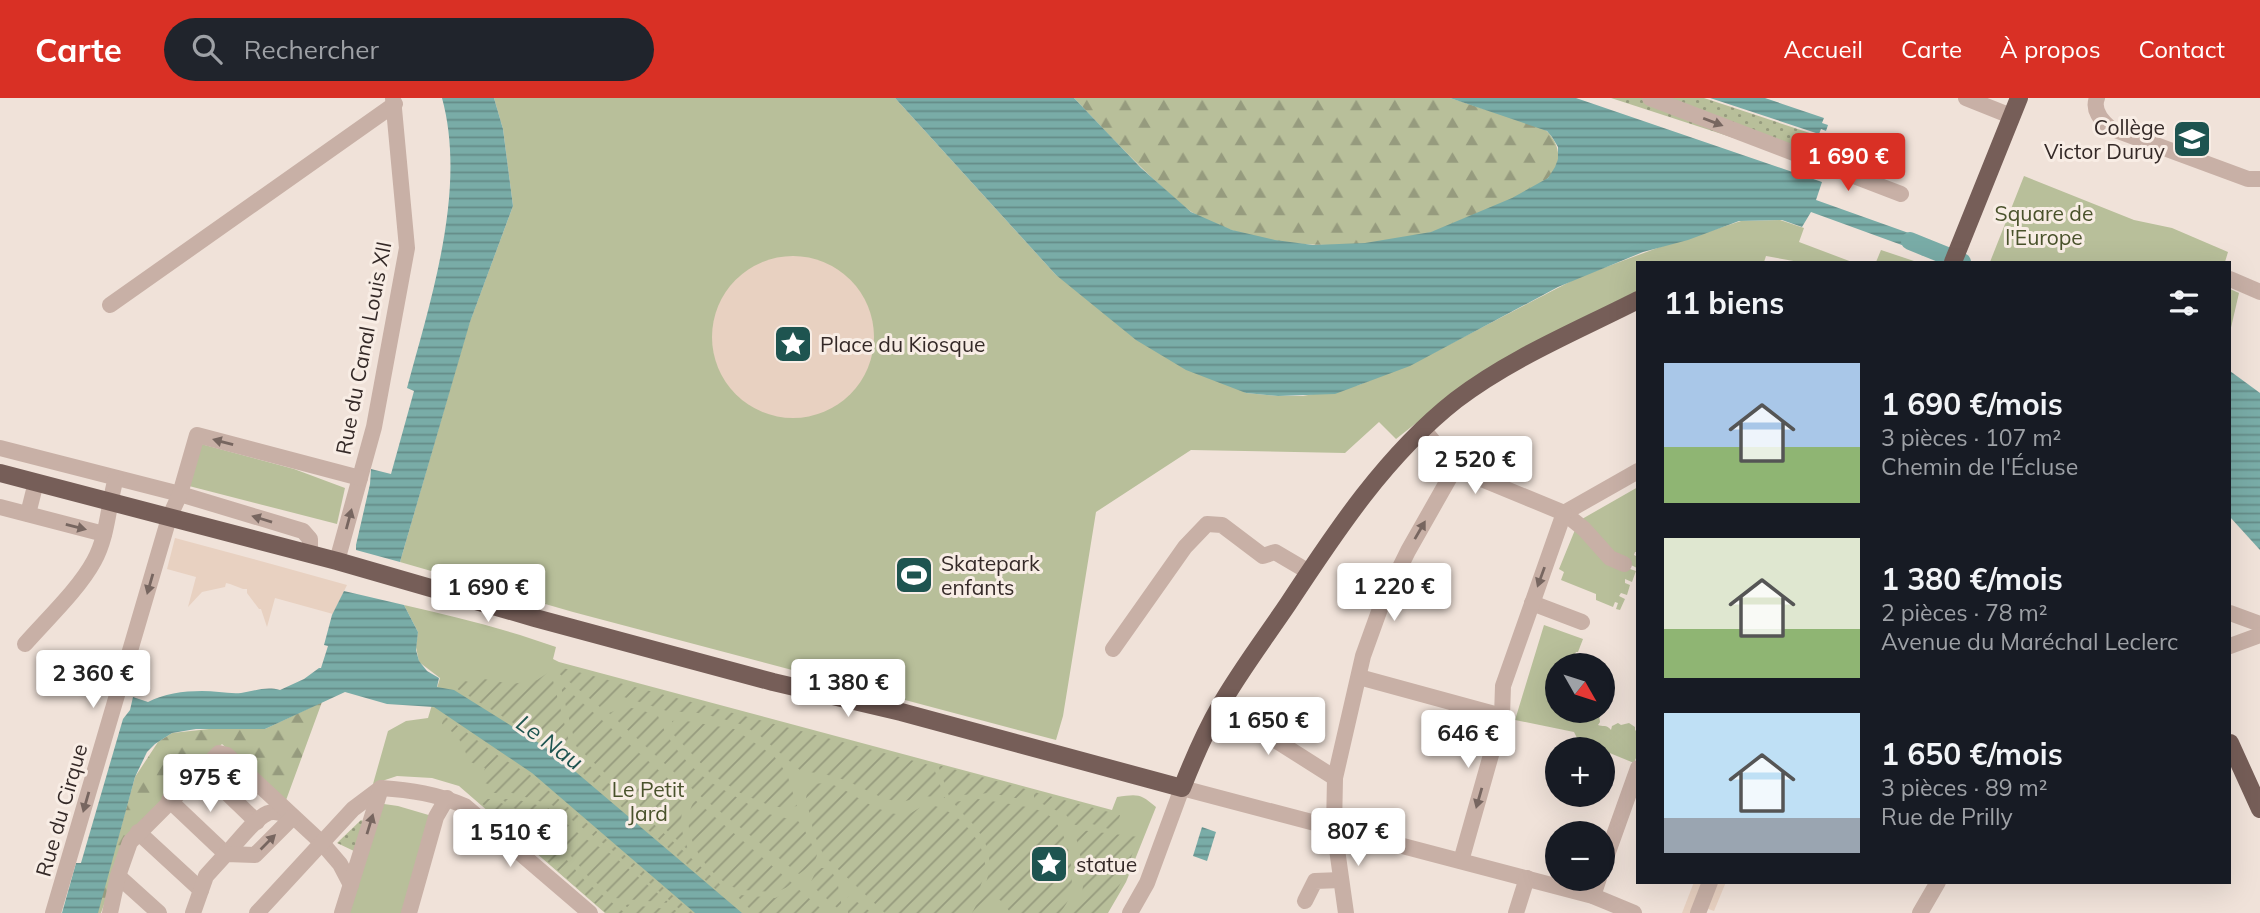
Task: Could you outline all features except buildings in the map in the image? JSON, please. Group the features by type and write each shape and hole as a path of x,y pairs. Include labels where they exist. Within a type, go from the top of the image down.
{"main road":[{"path":"1953,261 2019,98"},
{"path":"7,474 337,561 760,678 901,712 1182,788 1220,705 1374,481 1457,400 1523,358 1636,301"},
{"path":"2231,745 2260,809"}],"street":[{"path":"1650,98 1901,194"},
{"path":"1966,98 2011,116"},
{"path":"2097,98 2097,113 2110,128 2248,179 2260,179"},
{"path":"110,304 394,101"},
{"name":"Rue du Canal Louis XII","path":"337,561 374,427 407,248 394,101"},
{"path":"2231,278 2260,292"},
{"path":"1424,430 1455,468 1564,513 1584,529 1610,558 1625,564"},
{"name":"Rue du Cirque","path":"53,913 169,518 180,494 197,435 360,478"},
{"path":"0,448 180,494 303,531 310,539 310,554"},
{"path":"7,474 20,453"},
{"path":"28,514 59,463"},
{"path":"1346,913 1334,828 1335,778 1363,656 1381,606 1408,551 1455,468"},
{"path":"1461,861 1502,716 1503,686 1564,513 1636,472"},
{"path":"25,644 95,561 104,534 116,478"},
{"path":"0,507 104,534"},
{"path":"1113,649 1185,547 1207,524 1222,525 1263,556 1275,552 1309,572"},
{"path":"1532,603 1582,622"},
{"path":"2231,613 2260,624"},
{"path":"2231,646 2260,635"},
{"path":"1359,677 1502,716"},
{"path":"1220,705 1335,778"},
{"path":"110,913 118,876 130,842 169,800 219,753 227,755 321,842 341,864 351,885"},
{"path":"202,769 258,821"},
{"path":"1615,832 1636,774"},
{"path":"342,913 381,788"},
{"path":"257,913 321,842 353,810 381,788 415,790 447,798 465,806 590,913"},
{"path":"1130,913 1147,883 1182,788 1527,878 1592,896 1634,913"},
{"path":"258,821 266,809 268,795"},
{"path":"409,913 436,817 447,798"},
{"path":"169,800 226,854 255,855 293,817"},
{"path":"193,913 205,876 258,821 268,813 276,812 293,817"},
{"path":"138,832 201,890"},
{"path":"321,842 342,855 359,860"},
{"path":"118,876 159,913"},
{"path":"1516,913 1527,878"},
{"path":"1305,901 1315,881 1341,880"},
{"path":"1698,913 1709,884"},
{"path":"1920,913 1937,884"},
{"path":"1592,896 1594,891"}],"green space":[{"path":"494,98 895,98 1056,275 1246,393 1303,396 1359,385 1431,354 1579,277 1741,221 1780,220 1804,228 1799,242 1849,261 1794,261 1766,256 1764,261 1636,261 1636,301 1415,424 1396,439 1379,422 1345,453 1191,450 1096,512 1063,716 1056,740 573,612 400,562 468,327 513,206 503,129"},
{"path":"1074,98 1450,98 1543,128 1556,145 1558,159 1553,172 1541,184 1436,231 1358,244 1299,244 1239,232 1220,226 1191,211 1138,164"},
{"path":"1611,98 1642,98 1777,152"},
{"path":"1654,98 1704,98 1822,137 1815,159"},
{"name":"Square de l'Europe","path":"2024,176 2134,220 2172,228 2228,252 2225,261 1990,261"},
{"path":"1881,250 1914,261 1876,261"},
{"path":"2231,289 2239,293 2231,328"},
{"path":"201,444 294,469 345,488 337,524 189,486"},
{"path":"1636,488 1636,568 1631,565 1630,569 1636,571 1632,582 1625,579 1625,583 1630,585 1627,595 1621,593 1619,596 1625,599 1620,610 1616,609 1618,603 1615,602 1613,607 1596,600 1596,594 1561,580 1564,572 1559,569 1582,519"},
{"name":"Le Petit Jard","path":"404,605 500,629 556,647 553,659 559,662 1112,810 1117,797 1129,795 1142,797 1156,807 1126,882 1108,913 605,913 459,786 432,778 397,776 373,784 388,731 406,721 428,718 440,678 419,662 416,647 418,632"},
{"path":"1544,625 1583,639 1576,653 1545,653 1545,723 1599,723 1598,725 1611,730 1612,726 1618,723 1629,723 1636,730 1634,763 1615,755 1615,737 1576,737 1574,732 1515,720"},
{"path":"559,667 933,766 945,798 924,796 902,802 885,799 845,780 801,771 758,734 740,724 720,718 667,711 624,697 606,702 600,707 556,671"},
{"path":"549,672 571,749 724,888 720,893 553,747 454,687 457,679 469,682 484,679 512,684 537,680"},
{"path":"560,683 690,798 681,817 689,851 576,746"},
{"path":"322,702 285,803 222,744 145,820 114,876 101,913 97,913 135,777 158,742 172,733 209,729 265,729"},
{"path":"624,707 658,716 679,752 709,781 697,793 609,713"},
{"path":"444,716 500,757 530,775 693,913 684,913 611,849 552,805 512,793 486,793 488,784 481,782 485,768 468,761 459,740 442,724"},
{"path":"672,721 734,729 774,756 787,774 797,806 771,806 742,794 711,774 673,734"},
{"path":"938,765 1029,790 1026,800 990,793 949,796"},
{"path":"710,782 764,813 798,821 817,855 815,861 799,874 699,795"},
{"path":"827,783 891,813 908,814 922,806 930,805 960,820 976,838 985,860 980,887 964,913 885,913 824,856 814,834 806,798 809,784"},
{"path":"1034,792 1120,815 1116,831 1092,824 1075,825 1066,815 1034,800"},
{"path":"494,799 532,820 586,882 625,913 606,913 479,801"},
{"path":"501,799 515,799 548,808 584,838 611,854 669,903 615,898 588,876 534,816"},
{"path":"978,799 1041,811 1060,829 1069,851 1072,885 1060,913 1011,913 1000,900 992,896 985,901 979,913 972,913 984,890 989,857 981,835 953,802"},
{"path":"695,800 792,883 772,892 737,889 721,879 703,860 691,836 690,811"},
{"path":"377,803 432,816 406,913 342,913"},
{"path":"363,821 354,851 337,843"},
{"path":"1080,830 1139,837 1122,881 1103,913 1073,913 1082,894 1083,884 1082,864 1075,833"},
{"path":"821,868 829,868 837,880 843,913 810,884 815,873"},
{"path":"797,888 826,913 754,913 737,896 775,898"},
{"path":"849,896 872,913 848,913"},
{"path":"623,904 675,910 678,913 635,913"}],"shaded area":[{"name":"Place du Kiosque","path":"793,256 824,262 850,280 868,306 874,337 868,368 850,394 824,412 793,418 762,412 736,394 718,368 712,337 718,306 736,280 762,262"},
{"path":"175,538 347,585 333,614 275,598 267,627 261,609 247,593 247,589 230,584 202,592 188,607 196,577 167,569"},
{"path":"1693,884 1708,884 1698,913 1682,913"},
{"path":"1712,884 1725,884 1714,911 1703,907"}],"water":[{"path":"442,98 494,98 503,129 513,206 470,322 400,562 356,550 356,545 371,469 391,474 414,391 407,388 443,244 450,169 449,133"},
{"path":"895,98 1074,98 1141,168 1191,212 1232,230 1313,245 1365,243 1431,232 1512,198 1548,178 1558,159 1558,147 1547,131 1450,98 1576,98 1822,182 1816,200 1934,242 1929,257 1811,212 1802,227 1782,220 1739,221 1688,240 1643,252 1558,287 1410,366 1335,394 1278,396 1246,393 1186,370 1136,340 1056,275"},
{"path":"1710,98 1765,98 1824,118 1822,123 1828,125 1826,131 1821,129 1819,134"},
{"path":"2231,372 2260,393 2260,550 2231,518"},
{"path":"344,591 404,605 418,632 416,650 419,661 427,671 439,678 437,687 454,690 550,750 742,913 695,913 532,773 434,707 387,704 345,692 265,729 196,729 172,733 155,744 147,752 135,777 98,913 62,913 76,863 81,863 123,719 130,710 133,697 148,702 167,695 188,692 280,690 304,679 321,668 328,646 324,645 332,615"},
{"path":"1202,827 1216,832 1207,861 1193,856"}],"waterway":[{"path":"1910,241 1960,261"}],"place":[{"name":"Collège Victor Duruy","path":"2192,139"},
{"name":"Place du Kiosque","path":"793,344"},
{"name":"Skatepark enfants","path":"914,575"},
{"name":"statue","path":"1049,864"}],"water label":[{"name":"Le Nau","path":"550,742"}]}
